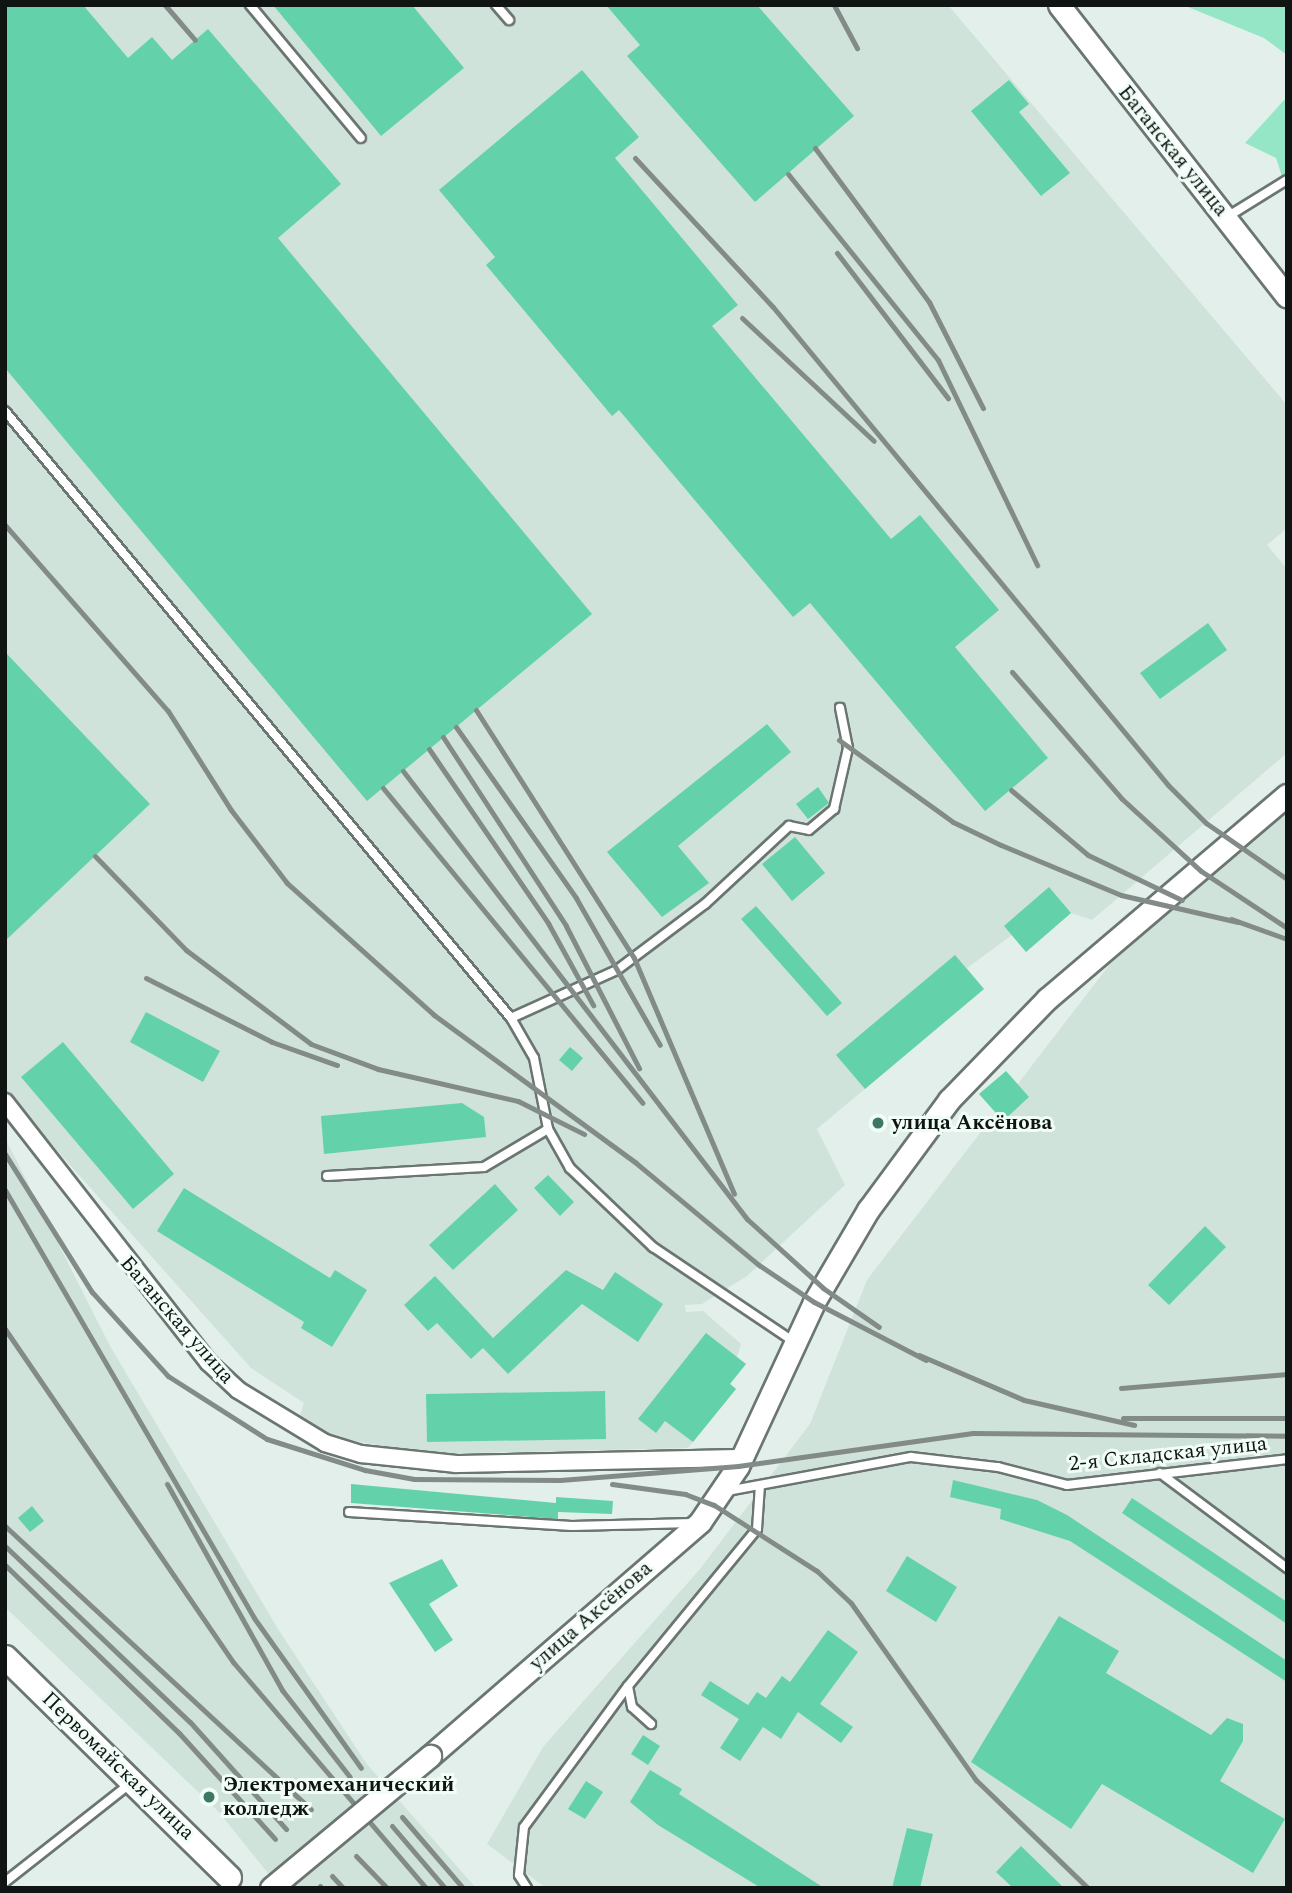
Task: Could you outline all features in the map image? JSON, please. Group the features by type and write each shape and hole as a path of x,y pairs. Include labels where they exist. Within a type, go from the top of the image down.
{"main road":[{"name":"Первомайская улица","path":"5,1657 229,1877"}],"street":[{"name":"Баганская улица","path":"1059,5 1287,296"},
{"name":"улица Аксёнова","path":"271,1888 430,1756 699,1522 724,1491 795,1343 869,1210 949,1100 1047,999 1287,795"},
{"name":"Баганская улица","path":"5,1102 208,1362 238,1390 325,1443 374,1456 456,1464 741,1458"}],"lane":[{"path":"250,5 361,138"},
{"path":"496,5 509,20"},
{"path":"1226,218 1287,180"},
{"path":"5,411 511,1017 534,1058 548,1129 570,1168 610,1211 717,1293 795,1343"},
{"path":"511,1017 617,970 705,904 789,826 809,830 834,809 848,748 840,708"},
{"path":"327,1176 484,1167 548,1129"},
{"name":"2-я Складская улица","path":"724,1491 911,1457 999,1466 1067,1485 1287,1459"},
{"path":"1160,1473 1287,1568"},
{"path":"527,1888 519,1875 524,1827 628,1686 757,1529 760,1485"},
{"path":"349,1512 572,1526 699,1522"},
{"path":"628,1686 632,1707 651,1724"},
{"path":"5,1882 133,1781"}],"shaded area":[{"path":"5,5 948,5 1287,405 1287,528 1267,545 1287,569 1287,753 1092,920 1071,913 1026,952 1012,935 967,968 984,989 817,1129 845,1185 747,1276 702,1304 685,1305 686,1312 703,1311 741,1344 737,1357 746,1364 730,1383 736,1389 688,1448 427,1454 327,1436 298,1421 304,1403 251,1368 5,1092"},
{"path":"1287,809 1287,1888 546,1888 487,1844 543,1747 700,1569 810,1424 867,1280 1110,964"},
{"path":"5,1138 110,1346 278,1629 366,1763 476,1888 280,1888 218,1811 5,1607"}],"green space":[{"path":"1183,5 1287,5 1287,55 1264,38"},
{"path":"1287,97 1287,192 1276,158 1245,143"}],"building":[{"path":"5,5 83,5 128,58 152,37 172,60 208,29 341,184 278,238 592,614 367,801 5,368"},
{"path":"273,5 412,5 464,68 381,136"},
{"path":"606,5 757,5 854,116 755,202 627,56 640,45"},
{"path":"582,70 639,137 615,158 738,305 712,326 891,539 920,515 999,610 955,647 1048,758 985,811 810,603 793,617 619,410 612,416 486,265 495,257 439,190"},
{"path":"1009,80 1029,104 1019,112 1070,173 1041,196 971,111"},
{"path":"1208,623 1227,650 1160,699 1140,673"},
{"path":"5,652 150,804 5,941"},
{"path":"767,724 791,752 678,846 709,883 662,917 607,852"},
{"path":"818,787 829,803 808,819 796,804"},
{"path":"795,837 825,873 792,901 762,864"},
{"path":"1049,887 1071,913 1026,952 1004,926"},
{"path":"756,906 842,1003 827,1016 741,919"},
{"path":"955,955 984,989 865,1089 836,1055"},
{"path":"146,1012 220,1051 203,1082 130,1042"},
{"path":"63,1042 174,1174 133,1209 21,1077"},
{"path":"570,1047 583,1058 572,1071 559,1060"},
{"path":"1006,1071 1029,1097 1003,1121 979,1094"},
{"path":"462,1103 484,1117 486,1137 324,1154 321,1116"},
{"path":"548,1175 574,1202 560,1216 534,1188"},
{"path":"495,1184 518,1210 453,1270 429,1245"},
{"path":"184,1188 330,1278 335,1270 367,1290 332,1347 301,1328 304,1322 157,1231"},
{"path":"1205,1226 1226,1247 1169,1305 1148,1285"},
{"path":"566,1270 603,1290 615,1272 663,1304 638,1342 582,1304 508,1374 483,1348 471,1359 437,1323 428,1331 404,1305 435,1276 493,1338"},
{"path":"706,1333 746,1364 730,1384 736,1389 693,1442 665,1421 656,1433 638,1419"},
{"path":"605,1391 606,1439 427,1442 426,1394"},
{"path":"953,1480 1037,1500 1067,1515 1287,1661 1287,1682 1070,1541 1000,1519 1001,1509 950,1497"},
{"path":"351,1484 556,1503 556,1497 613,1501 612,1514 558,1512 558,1519 351,1503"},
{"path":"1132,1498 1287,1602 1287,1624 1122,1513"},
{"path":"32,1506 44,1521 30,1532 18,1518"},
{"path":"907,1556 957,1587 936,1622 886,1591"},
{"path":"442,1559 458,1586 429,1604 453,1640 435,1652 389,1583"},
{"path":"1059,1616 1119,1651 1106,1673 1211,1735 1227,1718 1243,1724 1243,1741 1220,1781 1285,1819 1253,1873 1102,1784 1071,1829 971,1762"},
{"path":"828,1630 858,1652 820,1704 853,1727 841,1743 798,1712 781,1739 763,1727 740,1761 720,1748 739,1719 701,1695 710,1681 748,1705 757,1692 766,1698 782,1676 790,1682"},
{"path":"643,1735 660,1746 648,1765 631,1754"},
{"path":"650,1770 682,1789 679,1794 824,1888 761,1888 658,1825 630,1802"},
{"path":"586,1781 603,1792 585,1819 568,1809"},
{"path":"907,1828 933,1834 920,1888 892,1888"},
{"path":"1021,1846 1064,1888 1013,1888 996,1872"}],"railway":[{"path":"165,5 195,40"},
{"path":"834,5 857,48"},
{"path":"815,148 929,302 983,408"},
{"path":"635,158 773,307 1168,785 1206,823 1287,879"},
{"path":"788,174 938,360 1037,565"},
{"path":"837,253 948,398"},
{"path":"742,318 874,441"},
{"path":"5,525 168,711 231,810 287,883 434,1015 636,1163 759,1265 814,1302 926,1360"},
{"path":"1012,672 1121,798 1201,871 1287,928"},
{"path":"476,710 634,958 734,1194"},
{"path":"456,727 576,898 660,1045"},
{"path":"443,737 566,926 639,1068"},
{"path":"839,740 953,822 1001,845 1121,895 1238,922"},
{"path":"429,749 548,923 593,1005"},
{"path":"403,771 747,1219 823,1288 879,1327"},
{"path":"383,788 643,1103"},
{"path":"1011,790 1088,855 1182,900"},
{"path":"95,856 186,950 311,1044 378,1069 518,1101 584,1134"},
{"path":"1231,919 1287,939"},
{"path":"146,978 272,1042 337,1065"},
{"path":"5,1154 92,1292 168,1376 267,1439 365,1470 414,1479 560,1480 738,1466 973,1433 1287,1436"},
{"path":"5,1190 254,1618 361,1768"},
{"path":"5,1329 233,1662 426,1888"},
{"path":"919,1355 1024,1400 1134,1425"},
{"path":"1121,1388 1287,1374"},
{"path":"1123,1418 1287,1418"},
{"path":"167,1484 282,1690 350,1777"},
{"path":"612,1484 685,1494 714,1505 817,1571 851,1603 976,1780 1088,1888"},
{"path":"5,1526 311,1809"},
{"path":"5,1546 190,1722 286,1829"},
{"path":"5,1565 179,1733 275,1839"},
{"path":"402,1817 463,1888"},
{"path":"392,1826 445,1888"},
{"path":"356,1856 387,1888"},
{"path":"332,1876 343,1888"}],"place":[{"name":"улица Аксёнова","path":"878,1123"},
{"name":"Электромеханический колледж","path":"209,1797"}]}
